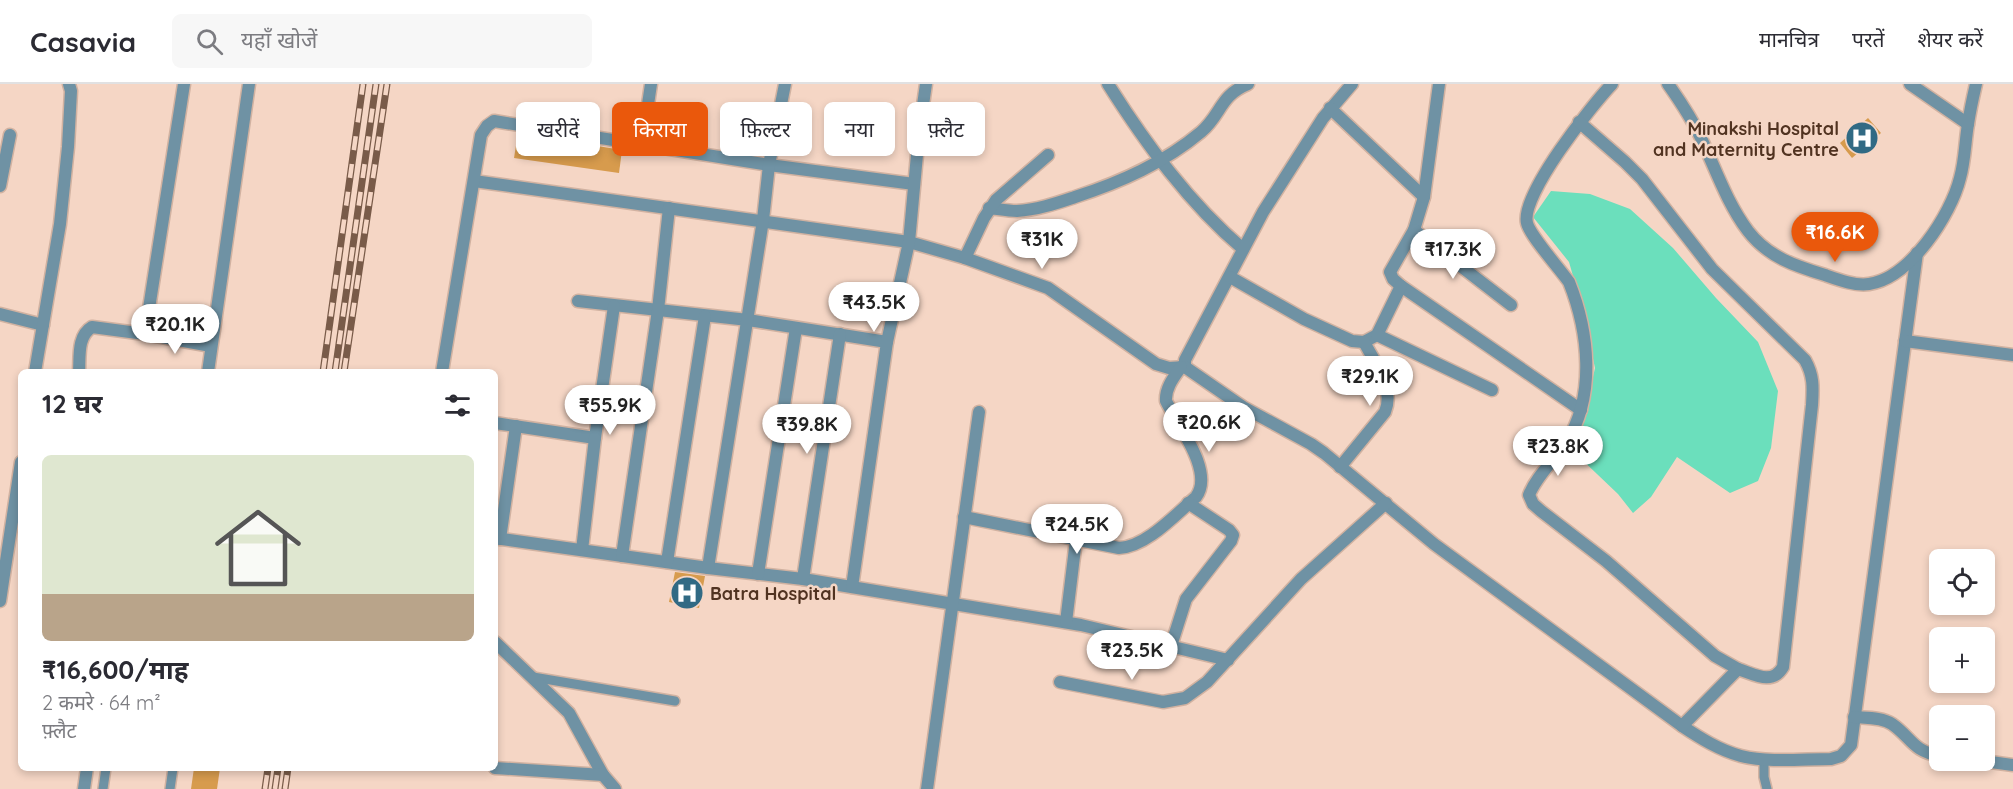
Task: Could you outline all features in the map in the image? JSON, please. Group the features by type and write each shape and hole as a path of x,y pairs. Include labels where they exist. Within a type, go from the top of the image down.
{"street":[{"path":"36,369 60,224 66,169 71,91 69,84"},
{"path":"145,334 184,84"},
{"path":"208,369 249,84"},
{"path":"648,102 651,84"},
{"path":"708,568 748,321 769,165 785,84"},
{"path":"852,587 887,342 909,242 926,84"},
{"path":"1108,84 1176,181 1216,226 1243,249"},
{"path":"989,208 1016,211 1045,207 1115,184 1162,160 1202,130 1226,98 1236,89 1248,84"},
{"path":"964,517 1128,548 1146,538 1201,490 1200,472 1187,438 1169,408 1165,394 1183,367 1263,212 1330,108 1353,84"},
{"path":"1439,84 1424,197 1414,230 1390,272 1393,279 1581,410"},
{"path":"1579,122 1626,162 1642,179 1712,269 1805,360 1812,373 1814,386 1783,668 1773,678 1764,678 1738,669 1715,656 1612,566 1533,504 1529,495 1533,484 1574,429 1586,387 1586,363 1573,292 1569,282 1527,224 1526,212 1540,183 1579,122 1612,84"},
{"path":"1668,84 1692,120 1735,211 1764,249 1800,268 1851,283 1869,284 1885,280 1901,269 1939,225 1955,194 1961,176 1976,84"},
{"path":"1916,86 1968,124"},
{"path":"1330,108 1424,197"},
{"path":"443,369 482,135 486,126 494,121 612,140"},
{"path":"0,186 10,135"},
{"path":"965,258 989,208 1004,191 1048,154"},
{"path":"708,155 914,184"},
{"path":"474,181 909,242 965,258 1048,288 1156,364 1169,368 1183,367 1243,407 1311,444 1434,544 1682,726 1720,749 1742,756 1764,759 1831,759 1841,756 1851,745 1917,253"},
{"path":"622,556 658,310 669,208"},
{"path":"1414,230 1511,305"},
{"path":"1230,277 1304,319 1352,341 1364,342 1377,335 1401,286"},
{"path":"578,301 748,321 887,342"},
{"path":"582,550 614,306"},
{"path":"0,314 43,325"},
{"path":"667,562 705,316"},
{"path":"79,369 81,340 85,332 92,327 211,346"},
{"path":"758,574 796,328"},
{"path":"803,579 840,334"},
{"path":"1377,335 1492,390"},
{"path":"1905,341 2013,355"},
{"path":"1340,466 1385,412 1389,404 1387,387 1364,342"},
{"path":"927,789 979,412"},
{"path":"498,423 595,438"},
{"path":"516,426 498,538 803,579 1066,622 1228,660"},
{"path":"0,601 18,482"},
{"path":"1171,646 1186,600 1233,535 1188,503"},
{"path":"1060,682 1163,702 1185,698 1195,692 1228,660 1301,579 1386,503"},
{"path":"1066,622 1076,540"},
{"path":"498,645 569,713 603,775 615,789"},
{"path":"1682,726 1738,669"},
{"path":"1854,717 1892,724 1922,752 1929,754"},
{"path":"1995,763 2013,765"},
{"path":"498,768 603,775"},
{"path":"84,789 87,771"}],"lane":[{"path":"533,677 675,701"},
{"path":"1764,759 1767,789"},
{"path":"103,789 106,771"},
{"path":"170,789 173,771"}],"water":[{"path":"1551,191 1590,194 1630,209 1673,248 1758,342 1778,391 1771,448 1758,481 1730,493 1677,457 1651,497 1633,513 1618,494 1576,454 1595,368 1582,307 1569,262 1533,217"}],"building":[{"path":"1868,118 1881,133 1852,158 1840,143"},
{"path":"516,146 516,156 600,156 600,146 612,148 612,156 621,156 619,173 514,158"},
{"path":"675,572 705,576 699,608 669,602"},
{"path":"194,771 220,771 217,789 191,789"}],"railway":[{"path":"323,369 363,84"},
{"path":"335,369 376,84"},
{"path":"344,369 387,84"},
{"path":"265,789 268,771"},
{"path":"275,789 278,771"},
{"path":"285,789 288,771"}],"place":[{"name":"Minakshi Hospital and Maternity Centre","path":"1862,138"},
{"name":"Batra Hospital","path":"687,593"}]}
